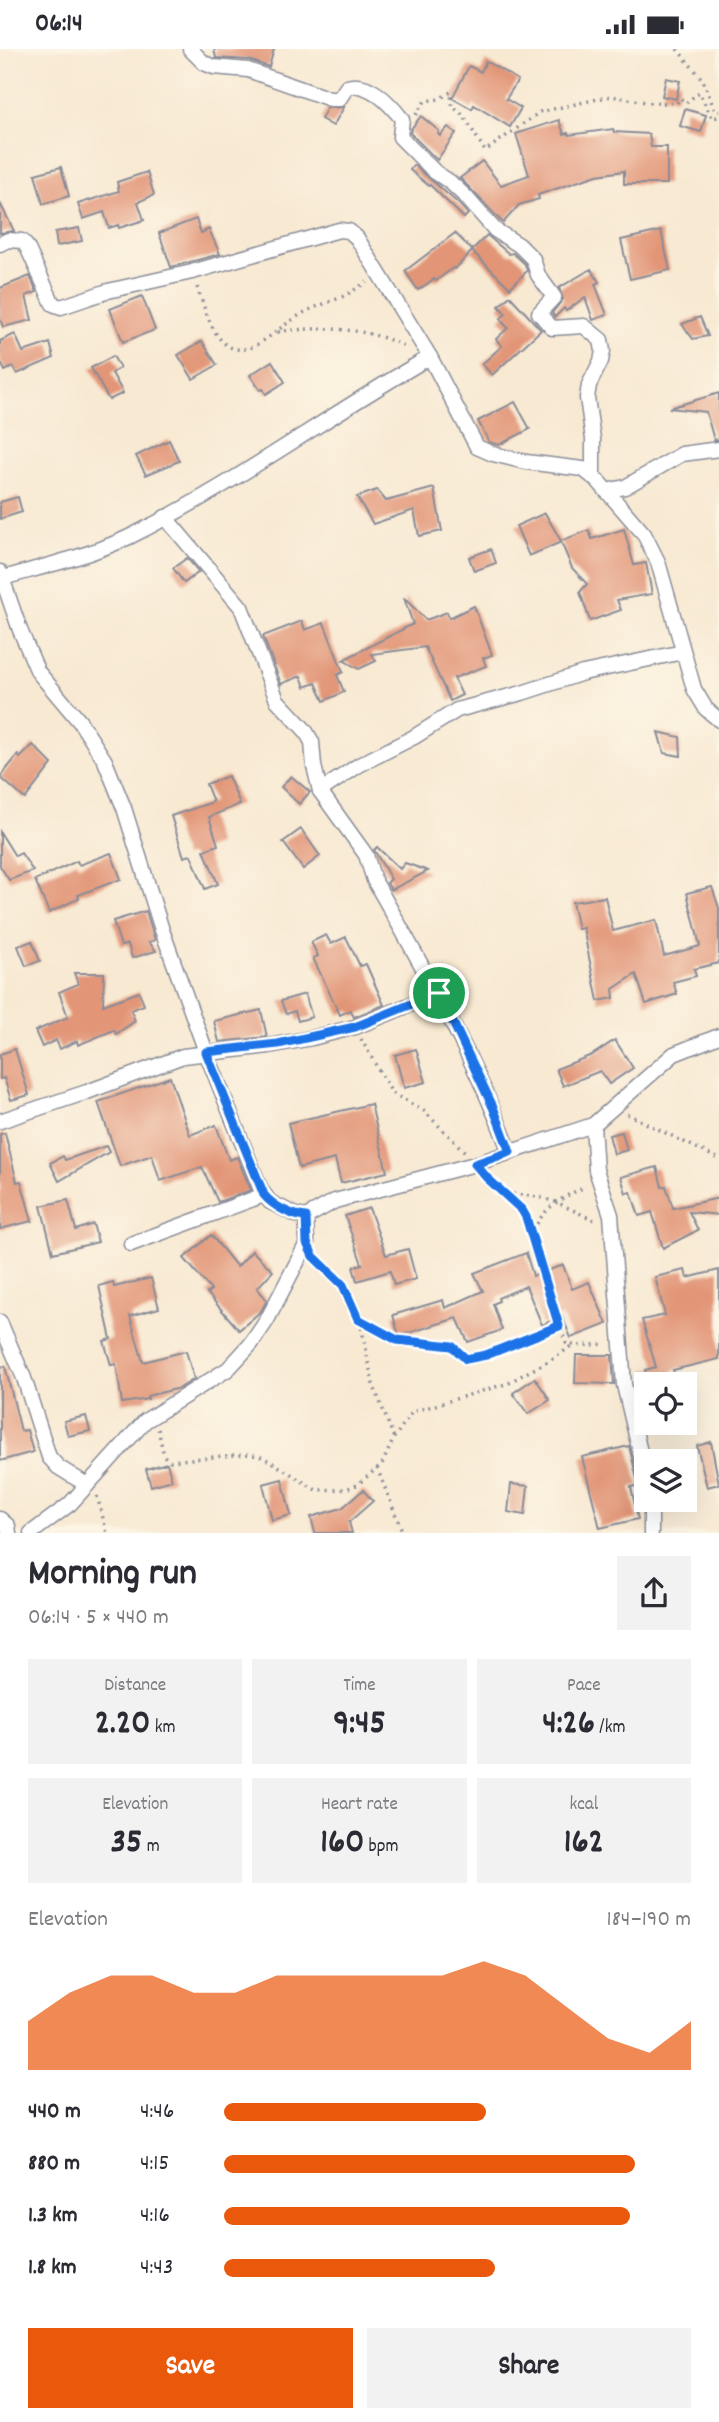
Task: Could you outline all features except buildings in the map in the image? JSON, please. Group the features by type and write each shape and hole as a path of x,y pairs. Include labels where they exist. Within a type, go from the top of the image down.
{"street":[{"path":"190,49 204,63 214,67 248,70 330,99 339,99 347,87 359,85 385,100 396,111 402,119 400,137 466,197 495,230 519,245 533,259 538,275 554,297 539,313 552,328 584,326 601,340 601,361 589,385 587,398 593,439 593,476"},
{"path":"0,244 16,239 22,241 56,306 192,272 339,230 349,231 357,238 379,275 477,447 493,454 527,462 576,467 593,476 643,534 658,562 696,695 706,709 719,720"},
{"path":"428,358 260,464 128,537 97,550 1,575 38,672 80,722 104,761 124,808 162,930 206,1052 264,1195 270,1202 306,1217 335,1201 475,1164 593,1125 674,1054 719,1036"},
{"path":"606,491 625,487 682,454 719,449"},
{"path":"165,517 241,607 277,700 305,730 312,742 320,791 366,855 374,880 439,993 488,1096 510,1152"},
{"path":"320,791 359,765 414,737 457,710 583,673 683,652"},
{"path":"0,1121 142,1073 163,1062 206,1052 278,1044 355,1027 439,993"},
{"path":"593,1125 595,1163 610,1208 624,1385 639,1449"},
{"path":"131,1244 264,1195"},
{"path":"31,1533 65,1510 135,1429 154,1414 228,1369 251,1344 307,1243 306,1217"},
{"path":"0,1322 24,1378 49,1457 58,1467 88,1483"},
{"path":"651,1512 651,1533"},
{"path":"0,1518 8,1525 9,1533"}],"path":[{"path":"677,49 703,80 715,111 719,111"},
{"path":"415,117 425,101 439,99 451,92 452,106 464,115 485,151 540,112 611,96 652,103 677,103 680,98 686,103 699,92 712,118 719,117"},
{"path":"192,272 219,339 234,350 243,350 257,344 311,307 342,297 379,275"},
{"path":"276,332 311,329 364,332 391,340 428,358"},
{"path":"355,1027 392,1093 424,1111 487,1178 522,1210 566,1342 572,1345 622,1342"},
{"path":"613,1107 719,1159"},
{"path":"531,1238 537,1220 556,1202 600,1182"},
{"path":"503,1193 556,1202 588,1218 612,1226"},
{"path":"307,1243 313,1256 343,1285 360,1321 373,1384 394,1438"},
{"path":"360,1321 397,1340 452,1346 466,1359 486,1355 559,1326"},
{"path":"154,1414 164,1456 170,1461 241,1453 272,1462 321,1491 338,1491 357,1485 377,1468 412,1412 509,1383 556,1358 572,1345"},
{"path":"377,1468 403,1533"},
{"path":"88,1483 97,1497 107,1533"}],"route":[{"path":"439,993 493,1107 510,1152 475,1164 526,1217 559,1326 486,1355 466,1359 452,1346 397,1340 356,1317 343,1285 313,1256 307,1243 306,1217 270,1202 264,1195 206,1052 312,1038 355,1027 439,993"}]}
